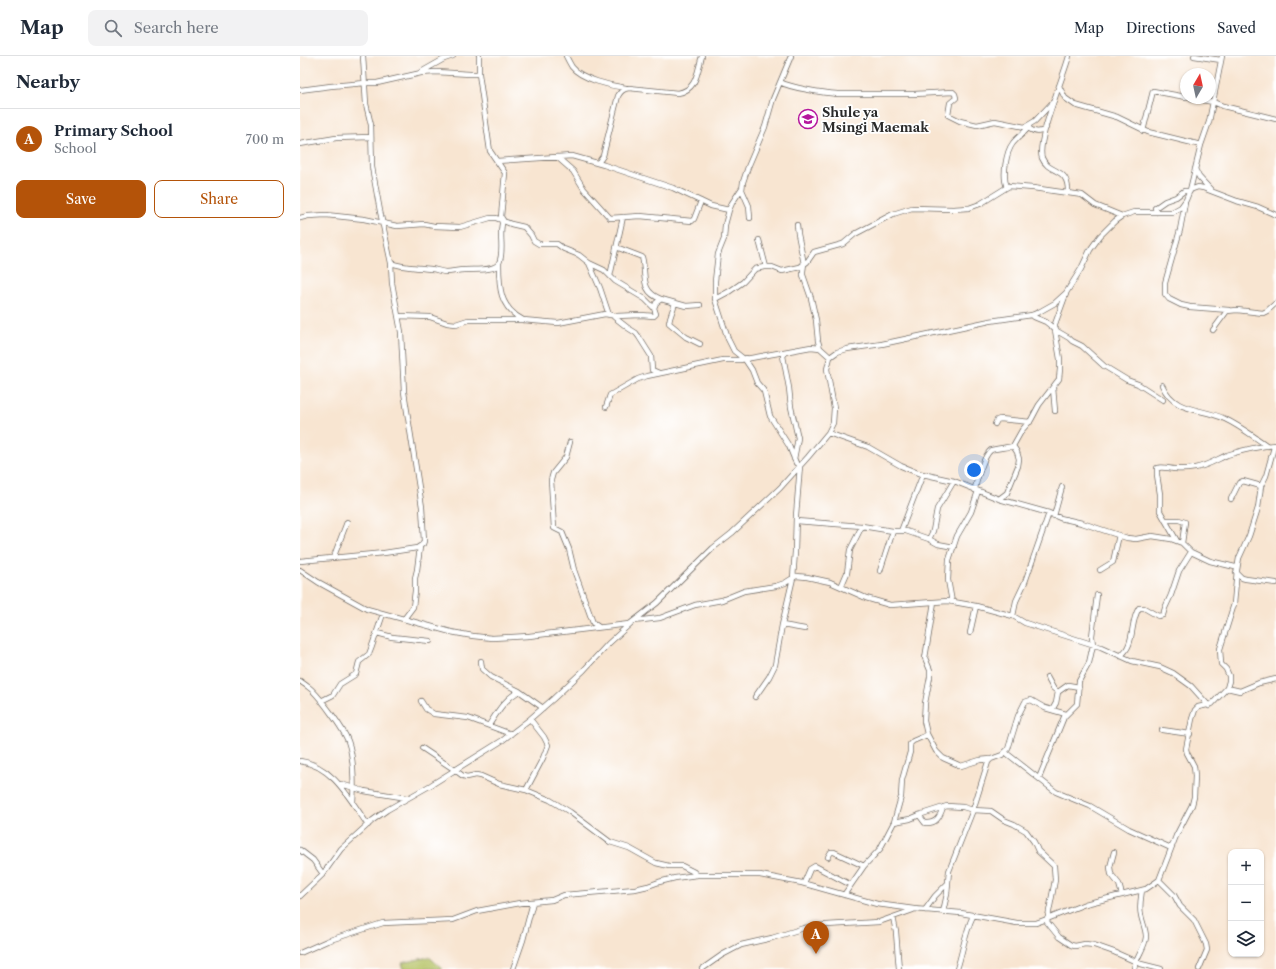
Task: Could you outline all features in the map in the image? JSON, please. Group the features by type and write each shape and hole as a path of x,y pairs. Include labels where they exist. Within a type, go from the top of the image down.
{"street":[{"path":"363,56 366,104 370,120 372,167 382,224 391,263 392,283 401,332 404,392 422,507 424,537 423,544 420,546 418,570 415,578 413,607 404,619"},
{"path":"418,74 446,58 454,56"},
{"path":"479,56 479,74 490,151 502,168 505,176 501,217 503,220 500,227 500,290 502,299 510,312 523,320"},
{"path":"566,56 573,68 592,79 629,88 678,93 685,92 693,86 702,56"},
{"path":"791,56 748,167 742,188 729,210 725,225 724,240 716,263 715,281 716,299 731,346 734,351 745,358 752,370 757,383 764,391 770,416 789,446 796,463 800,466"},
{"path":"1068,193 1068,181 1065,177 1048,165 1042,157 1042,146 1052,103 1069,56"},
{"path":"1194,56 1221,58 1216,86"},
{"path":"300,90 377,83 418,74 436,72 479,74"},
{"path":"470,74 480,82"},
{"path":"780,82 825,93 838,94 914,94 953,92 956,98 950,103 948,113 950,117 960,121 977,125 992,121 1019,127 1028,127 1040,132 1046,128"},
{"path":"1059,86 1065,98 1069,102 1117,117 1143,131 1201,146"},
{"path":"598,163 603,156 618,96 622,90 629,88"},
{"path":"1143,131 1153,91 1180,96"},
{"path":"1007,187 1004,176 1012,145 1052,103"},
{"path":"1216,103 1276,119"},
{"path":"1213,104 1165,283 1165,294 1169,299 1181,305 1190,307 1263,313 1276,303"},
{"path":"300,144 332,138 371,137"},
{"path":"497,161 572,156 673,188 711,206 729,210"},
{"path":"556,157 573,171 584,189 610,218 640,216 692,221 701,201"},
{"path":"1195,169 1199,177 1213,191"},
{"path":"716,299 742,282 752,271 766,267 774,267 779,271 782,271 800,267 814,252 843,244 858,233 893,214 912,208 969,208 980,204 1007,187 1033,188 1084,196 1094,205 1122,216"},
{"path":"1157,212 1155,208 1158,205 1176,197 1184,191 1198,187 1258,207 1276,215"},
{"path":"742,188 749,206 750,218"},
{"path":"1013,446 1022,430 1030,422 1039,405 1059,379 1060,369 1055,324 1066,293 1081,269 1090,250 1108,226 1122,216 1134,212 1165,212 1176,210 1181,207 1186,200"},
{"path":"300,218 326,215 364,219 397,226 424,224 460,227 491,218 503,220 511,224 524,227 534,241 539,244 557,244 579,254 589,263 604,270 627,289 645,299 654,308 656,314 652,317 641,315 605,314 558,323 523,320 468,320 452,324 430,317 398,316"},
{"path":"610,276 623,217"},
{"path":"797,225 804,264 803,271 816,320 818,341 820,348 830,357"},
{"path":"759,240 766,267"},
{"path":"616,247 642,257 645,284 651,294 659,300"},
{"path":"391,263 402,267 420,267 446,272 496,267 499,263"},
{"path":"589,263 611,315 636,333 651,356 652,370 660,374"},
{"path":"300,896 322,874 341,849 387,810 455,770 511,734 543,708 632,622 657,603 713,548 732,533 775,493 828,433 833,423 834,408 827,369 830,357 837,352 847,349 882,344 990,321 1032,315 1055,303 1066,293"},
{"path":"645,299 659,300 690,307 700,305"},
{"path":"654,308 659,300"},
{"path":"675,303 669,323 686,337 700,344"},
{"path":"1213,330 1229,310"},
{"path":"1032,315 1046,322 1056,331 1082,346 1104,366 1127,380 1138,384 1163,400"},
{"path":"606,407 609,396 616,390 638,379 723,360 786,352 811,347 820,348"},
{"path":"786,352 783,356 783,364 798,438 794,459"},
{"path":"1162,385 1166,394 1178,404 1227,420 1268,446"},
{"path":"1053,388 1055,411"},
{"path":"995,424 997,420 1000,419 1030,422"},
{"path":"828,433 868,447 901,466 923,474 954,481 999,499 1135,539 1152,536 1180,542"},
{"path":"570,442 566,457 552,475 552,517 554,521 554,528 562,532 569,549 574,570 593,622 599,627"},
{"path":"1276,445 1238,452 1194,469 1178,470 1168,467 1157,468 1160,511 1180,542 1191,552 1210,561 1225,566 1235,567 1242,578 1276,584"},
{"path":"300,953 326,941 383,923 453,920 477,911 552,900 564,895 635,889 675,878 697,875 760,875 804,883 877,904 961,913 1027,924 1047,919 1085,904 1150,887 1159,880 1163,873 1171,848 1192,805 1194,797 1196,776 1194,766 1186,749 1192,719 1198,707 1209,706 1215,702 1227,688 1229,676 1226,669 1221,664 1220,649 1234,604 1239,558 1258,508 1261,486 1266,476 1274,447 1276,445"},
{"path":"952,602 948,580 948,565 957,536 971,512 977,490 976,483 988,454 994,449 1013,446"},
{"path":"999,499 1007,493 1018,466 1019,459 1013,446"},
{"path":"755,697 769,677 775,665 782,625 793,578 800,466"},
{"path":"901,531 923,474"},
{"path":"929,539 933,531 937,509 954,481"},
{"path":"1231,499 1239,483 1243,482 1261,486"},
{"path":"1013,616 1016,601 1025,582 1062,487"},
{"path":"1165,520 1180,520 1185,522 1180,542"},
{"path":"796,521 862,526 901,531 929,539 938,544 954,547"},
{"path":"334,556 347,522"},
{"path":"841,587 847,573 850,550 862,526"},
{"path":"880,571 893,531"},
{"path":"1100,570 1113,562 1119,535"},
{"path":"300,561 334,556 384,553 420,546"},
{"path":"1120,656 1127,651 1131,640 1132,626 1139,608 1144,608 1158,616 1163,615 1177,575 1191,552"},
{"path":"300,570 361,606 383,614 451,632 492,638 550,634 660,618 695,605 722,600 744,592 776,586 785,583 796,576 815,578 866,598 890,605 952,602 976,606 1013,616 1025,623 1107,649 1132,661 1160,667 1173,673 1191,686 1209,706"},
{"path":"1039,778 1066,714 1074,709 1077,704 1079,681 1089,663 1093,645 1093,629 1097,595"},
{"path":"934,602 925,658 930,670 930,677 924,713 927,735 938,755 957,766 963,766 1002,755 1006,752 1010,744 1018,716 1025,702 1031,700 1052,710 1066,714"},
{"path":"970,632 976,606"},
{"path":"321,701 333,695 340,684 358,672 359,662 369,654 383,614"},
{"path":"782,625 805,629"},
{"path":"377,634 430,641"},
{"path":"481,661 482,669 485,673 519,691 543,708"},
{"path":"1047,677 1053,688 1058,692"},
{"path":"1227,688 1240,691 1276,679"},
{"path":"300,680 313,690 344,733 348,741 351,754 354,788 352,803"},
{"path":"1052,710 1056,703 1058,692 1068,685 1079,687"},
{"path":"489,725 501,706 512,695 519,691"},
{"path":"421,701 426,710 439,715 468,718 511,734"},
{"path":"526,790 543,758 548,745 544,737 530,719"},
{"path":"1162,730 1190,734"},
{"path":"844,895 858,877 864,866 880,849 894,822 901,797 902,780 910,752 910,744 913,741 927,735"},
{"path":"422,748 463,776 481,776 499,784 526,790 556,804 610,842 633,850 656,863 669,866 682,866 697,875"},
{"path":"1006,752 1042,782 1060,794 1090,806 1128,829 1171,848"},
{"path":"943,912 947,894 949,871 973,810 988,762 991,759"},
{"path":"300,761 326,772 339,783 368,825"},
{"path":"339,783 354,788 407,798"},
{"path":"894,822 910,819 943,807 963,807 973,810 991,811 1004,820 1013,823 1023,829 1034,842 1038,851 1054,866 1055,880 1047,919 1049,926 1068,944 1075,946 1088,944 1099,946 1135,962 1160,969"},
{"path":"919,815 926,823 932,824 937,821 943,807"},
{"path":"300,850 313,860 322,874"},
{"path":"828,857 830,852 834,852 864,866"},
{"path":"1114,852 1110,867 1111,874 1119,884 1122,895"},
{"path":"804,883 810,869 815,866 851,885"},
{"path":"1159,880 1174,895 1180,906 1194,920 1206,944 1207,950 1199,969"},
{"path":"925,910 935,896 947,884"},
{"path":"1134,969 1135,962 1146,936 1146,930 1140,908 1142,890"},
{"path":"513,969 523,940 533,902"},
{"path":"703,969 722,955 741,945 772,938 804,928 826,925 879,922 914,909"},
{"path":"958,969 967,930 973,916"},
{"path":"894,917 899,969"}],"green space":[{"path":"429,957 443,969 404,969 402,963"}],"place":[{"name":"Shule ya Msingi Maemak","path":"808,119"},
{"name":"Primary School","path":"816,954"}]}
